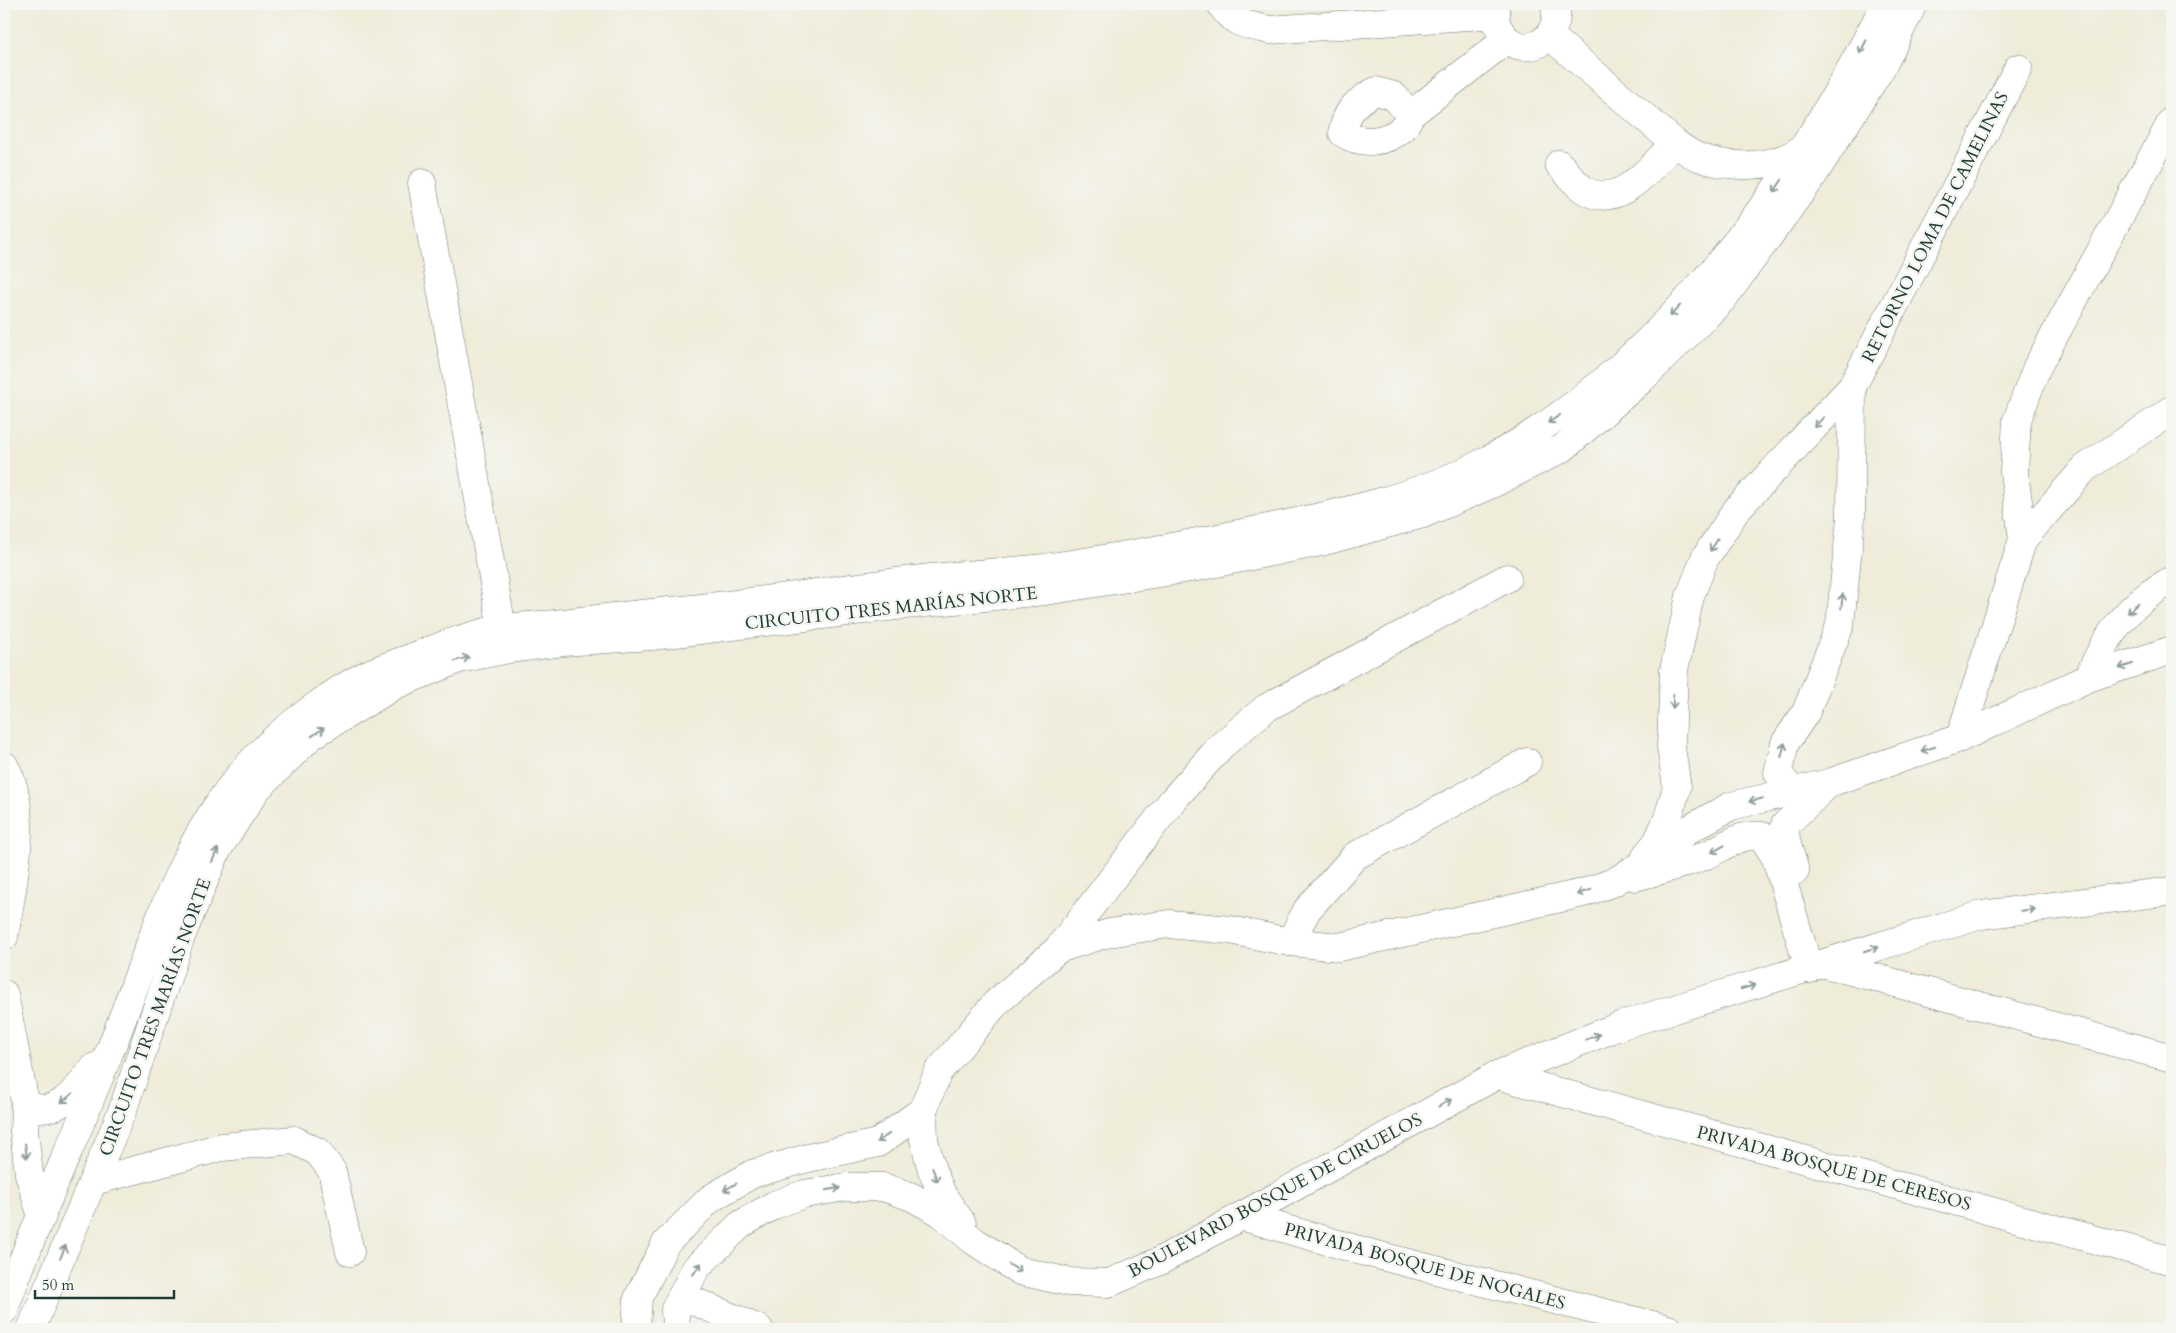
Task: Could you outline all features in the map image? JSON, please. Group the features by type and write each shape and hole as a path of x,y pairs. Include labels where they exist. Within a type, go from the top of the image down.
{"street":[{"path":"1221,4 1227,16 1244,24 1269,30 1497,9 1496,22 1506,40 1520,46 1535,46 1550,36 1556,24 1555,4"},
{"name":"CIRCUITO TRES MARÍAS NORTE","path":"31,1329 123,1109 180,939 217,850 256,790 311,736 364,689 394,685 459,659 509,649 651,636 904,605 1045,579 1174,547 1358,509 1443,482 1489,459 1554,420 1590,393 1660,327 1714,270 1762,210 1804,148 1859,57 1885,4"},
{"name":"CIRCUITO TRES MARÍAS NORTE","path":"4,1310 111,1048 156,928 197,835 226,790 272,741 364,689 455,641 502,628 762,602 928,578 1045,579 1191,568 1321,542 1423,514 1492,484 1563,448 1641,380 1723,299 1812,177 1883,65 1913,4"},
{"path":"1550,36 1675,143 1696,157 1722,164 1756,164 1790,158 1804,148"},
{"path":"1410,115 1506,40"},
{"name":"RETORNO LOMA DE CAMELINAS","path":"1852,387 2018,68"},
{"path":"2023,539 2014,472 2017,420 2037,368 2172,121"},
{"path":"1559,164 1583,189 1600,196 1615,195 1632,184 1675,143"},
{"path":"422,182 502,628"},
{"path":"1794,793 1778,773 1785,743 1806,712 1840,625 1851,518 1852,387"},
{"path":"1624,876 1657,842 1668,818 1677,788 1671,747 1674,670 1690,596 1705,558 1737,509 1852,387"},
{"path":"1960,738 2023,539 2085,468 2172,410"},
{"path":"974,1241 943,1196 932,1170 924,1140 923,1110 938,1072 996,1003 1058,949 1172,801 1221,746 1266,708 1507,578"},
{"path":"2088,678 2103,644 2130,610 2152,591 2172,580"},
{"path":"1624,876 1691,828 1731,806 1829,784 1960,738 2088,678 2172,650"},
{"path":"1290,942 1307,910 1355,856 1527,762"},
{"path":"4,765 11,776 19,832 4,937"},
{"path":"1817,966 1786,841 1785,825 1829,784"},
{"path":"1058,949 1109,933 1169,924 1230,930 1290,942 1339,948 1583,893 1624,876 1675,867 1750,835 1762,836 1776,858 1817,966"},
{"name":"BOULEVARD BOSQUE DE CIRUELOS","path":"676,1329 675,1309 696,1268 740,1225 774,1205 804,1194 846,1187 883,1187 912,1197 941,1213 974,1241 1020,1271 1068,1282 1109,1283 1160,1261 1497,1074 1622,1026 1981,916 2172,891"},
{"path":"1817,966 2172,1058"},
{"path":"4,994 25,1103 24,1131 29,1174 42,1217"},
{"path":"25,1103 37,1110 52,1108 68,1098 111,1048"},
{"name":"PRIVADA BOSQUE DE CERESOS","path":"1497,1074 2172,1261"},
{"path":"636,1329 638,1298 666,1243 710,1199 752,1174 808,1158 878,1143 923,1110"},
{"path":"94,1181 222,1147 294,1140 318,1152 332,1171 350,1252"},
{"name":"PRIVADA BOSQUE DE NOGALES","path":"1241,1216 1369,1253 1668,1329"},
{"path":"682,1296 758,1329"}]}
